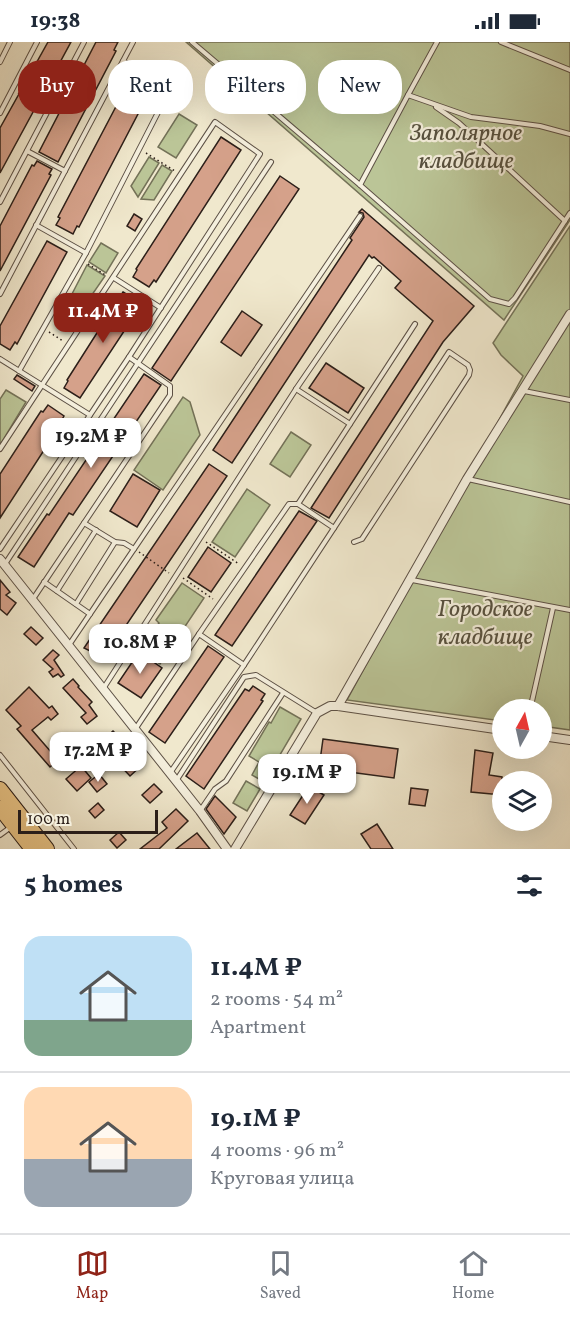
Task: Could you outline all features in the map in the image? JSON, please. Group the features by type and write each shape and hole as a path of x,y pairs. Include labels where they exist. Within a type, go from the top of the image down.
{"main road":[{"path":"0,789 47,849"},
{"path":"1,811 32,849"}],"street":[{"path":"338,706 467,479 570,314"},
{"path":"2,562 200,811 227,849"},
{"path":"235,849 317,713 323,708 338,706 492,729"},
{"path":"552,737 570,740"}],"lane":[{"path":"0,62 10,42"},
{"path":"0,112 37,42"},
{"path":"75,60 84,42"},
{"path":"124,60 133,42"},
{"path":"192,42 490,299 509,304 515,298 570,213"},
{"path":"360,185 436,42"},
{"path":"501,42 570,70"},
{"path":"0,294 108,90"},
{"path":"408,95 471,117 540,126 570,134"},
{"path":"433,105 459,123 565,221"},
{"path":"0,202 46,114"},
{"path":"19,371 86,253 157,114"},
{"path":"0,449 114,279 215,122 260,154 129,357 0,549"},
{"path":"27,151 65,171"},
{"path":"2,562 138,363 271,162"},
{"path":"68,646 360,216"},
{"path":"36,225 86,253"},
{"path":"103,689 296,389 379,268"},
{"path":"114,279 161,308"},
{"path":"298,504 416,324"},
{"path":"170,774 244,665 448,352 468,365 469,375 362,539 354,542"},
{"path":"32,600 170,395 170,386 129,357"},
{"path":"0,359 90,415"},
{"path":"296,389 350,424"},
{"path":"522,391 570,400"},
{"path":"467,479 570,502"},
{"path":"135,730 287,506 294,502 334,528"},
{"path":"84,523 114,542 124,543 134,549"},
{"path":"57,591 96,530"},
{"path":"76,604 114,542"},
{"path":"410,580 570,610"},
{"path":"44,582 90,614"},
{"path":"532,699 553,608"},
{"path":"200,634 244,665"},
{"path":"176,782 244,677 256,675 317,713"},
{"path":"200,811 215,789 226,781 283,693"},
{"path":"0,755 74,849"},
{"path":"0,835 14,825"}],"path":[{"path":"12,90 18,93"},
{"path":"139,149 181,175"},
{"path":"82,260 114,279"},
{"path":"44,328 70,345"},
{"path":"200,538 245,568"},
{"path":"134,549 220,603"}],"green space":[{"name":"Заполярное кладбище","path":"186,42 570,42 570,220 504,320 268,114 306,114 306,60 207,60"},
{"path":"179,114 197,125 176,158 158,147"},
{"path":"149,157 159,163 138,197 131,186"},
{"path":"162,165 172,171 154,200 141,199"},
{"name":"Городское кладбище","path":"570,226 570,730 552,727 552,699 492,699 492,720 347,700 523,376 501,355 493,343"},
{"path":"101,243 118,253 106,273 89,262"},
{"path":"87,265 105,276 69,328 58,321"},
{"path":"6,390 26,402 0,445 0,399"},
{"path":"183,397 190,402 200,435 163,490 134,470"},
{"path":"291,432 311,445 290,477 270,464"},
{"path":"247,489 270,505 235,557 212,542"},
{"path":"182,583 204,598 160,664 141,650 159,623 156,620"},
{"path":"280,707 301,719 264,782 252,775 259,762 249,756"},
{"path":"246,781 260,789 247,811 233,803"}],"building":[{"path":"48,42 71,42 61,60 38,60"},
{"path":"96,42 118,42 114,50 116,51 111,60 108,60 108,66 96,89 96,60 87,60"},
{"path":"18,96 18,114 32,114 0,173 0,128"},
{"path":"59,114 83,114 58,162 39,152"},
{"path":"112,114 138,114 79,227 77,226 73,234 56,225 60,218 58,217"},
{"path":"221,137 241,150 156,282 154,280 149,287 133,277 136,269"},
{"path":"37,161 52,169 49,174 51,175 0,271 0,226 32,165 34,166"},
{"path":"280,176 299,189 171,381 152,368"},
{"path":"362,209 474,306 443,342 329,518 311,508 433,321 395,288 401,281 374,257 369,255 232,463 213,450 352,240 350,238 364,217 363,213 359,212"},
{"path":"134,214 142,219 135,231 127,226"},
{"path":"47,241 67,252 17,344 15,342 10,350 0,344 0,326"},
{"path":"123,292 142,304 80,398 64,388 67,380"},
{"path":"242,311 262,325 241,356 221,342"},
{"path":"326,363 364,388 348,413 309,388"},
{"path":"144,374 161,385 73,515 69,513 34,567 18,557 47,514 49,515"},
{"path":"17,375 35,386 32,391 14,379"},
{"path":"48,405 64,416 61,424 0,518 0,474 41,411 43,412"},
{"path":"209,464 227,476 104,658 96,647 90,651 84,648"},
{"path":"133,474 160,490 137,527 110,511"},
{"path":"299,511 317,521 232,646 215,635"},
{"path":"208,547 231,563 211,592 188,577"},
{"path":"0,580 10,592 6,595 16,603 7,615 0,609"},
{"path":"31,627 43,638 36,645 24,634"},
{"path":"208,646 224,657 165,743 149,732"},
{"path":"53,650 59,655 54,660 64,675 61,677 58,674 53,677 49,672 53,669 43,660"},
{"path":"139,652 162,668 141,698 118,683"},
{"path":"73,679 92,702 89,705 97,716 87,724 81,717 86,713 63,688"},
{"path":"253,686 265,694 261,700 263,701 204,789 186,776 245,689 249,691"},
{"path":"29,687 58,714 51,720 48,717 32,730 51,752 53,750 60,758 50,767 17,729 21,726 6,710"},
{"path":"113,731 134,752 132,754 142,765 130,776 112,757 116,753 104,739"},
{"path":"323,739 398,749 394,778 319,768"},
{"path":"475,750 492,753 489,775 492,775 492,794 471,792"},
{"path":"81,766 91,778 77,791 66,779"},
{"path":"99,774 107,784 97,792 89,782"},
{"path":"154,784 162,792 150,803 142,795"},
{"path":"309,786 324,795 305,824 290,815"},
{"path":"411,788 428,790 425,806 409,804"},
{"path":"215,796 236,817 224,834 206,809"},
{"path":"98,803 104,810 95,818 89,811"},
{"path":"176,809 188,821 159,849 140,849 167,828 162,822"},
{"path":"377,824 393,849 371,849 361,834"},
{"path":"119,832 126,840 117,848 110,840"},
{"path":"197,833 210,849 176,849"}]}
